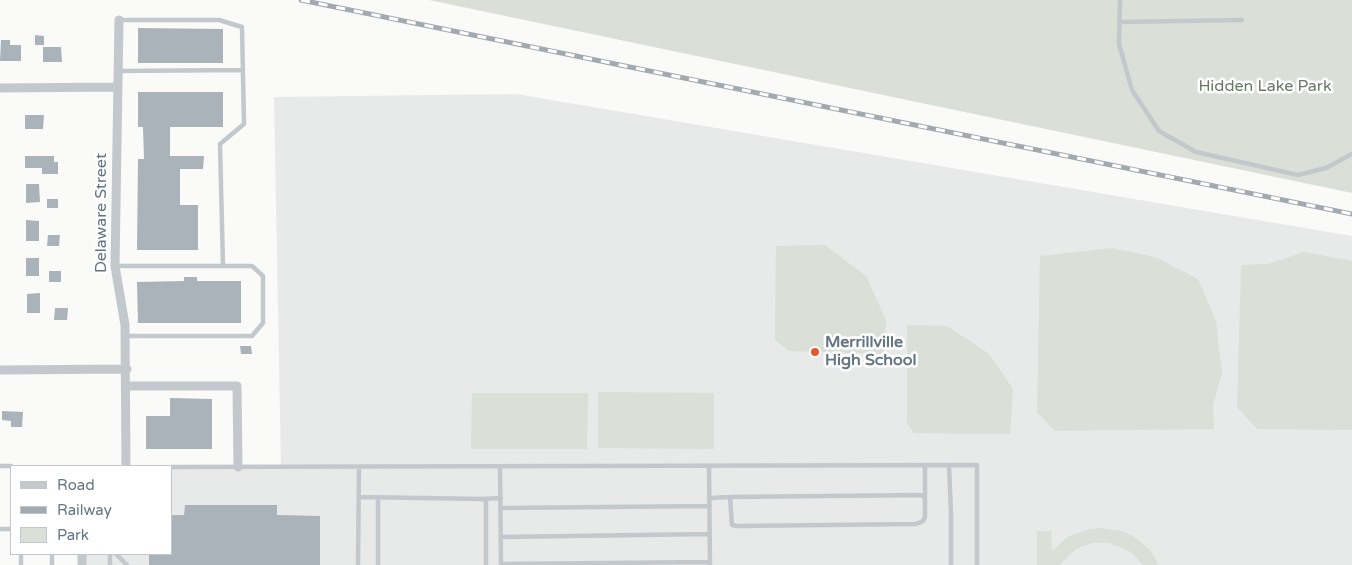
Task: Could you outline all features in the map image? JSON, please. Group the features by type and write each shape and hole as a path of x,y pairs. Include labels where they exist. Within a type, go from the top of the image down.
{"street":[{"name":"Delaware Street","path":"119,20 115,266 126,336 126,465"},
{"path":"0,88 118,87"},
{"path":"0,370 127,369"},
{"path":"127,386 237,386 238,467"}],"lane":[{"path":"1120,0 1119,44 1132,90 1159,131 1196,152 1298,175 1326,168 1352,154"},
{"path":"119,20 219,20 242,27 244,124 220,144 223,266"},
{"path":"1119,22 1242,20"},
{"path":"118,71 243,70"},
{"path":"115,266 252,266 263,276 263,323 252,336 126,336"},
{"path":"172,467 977,465 977,565"},
{"path":"500,467 501,565 710,563 710,466"},
{"path":"730,497 732,525 737,526 916,524 923,521 925,517 925,466"},
{"path":"949,466 951,565"},
{"path":"358,565 359,467"},
{"path":"710,498 921,495 925,498"},
{"path":"359,496 501,498"},
{"path":"378,497 378,565"},
{"path":"484,498 486,502 486,565"},
{"path":"501,508 710,506"},
{"path":"501,537 710,534"},
{"path":"117,555 127,565"}],"shaded area":[{"name":"Merrillville High School","path":"516,94 1352,236 1352,565 82,565 82,555 172,555 172,467 281,467 274,97"}],"green space":[{"name":"Hidden Lake Park","path":"429,0 1352,0 1352,193"},
{"path":"825,245 866,276 886,320 884,354 789,351 775,340 776,246"},
{"path":"1112,248 1155,257 1198,279 1216,321 1222,373 1213,405 1214,429 1055,431 1037,412 1040,256"},
{"path":"1304,252 1352,261 1352,430 1257,429 1237,407 1241,265 1268,264"},
{"path":"907,325 947,326 988,353 1013,389 1010,434 914,433 907,422"},
{"path":"598,392 714,393 714,449 598,448"},
{"path":"472,393 588,393 587,449 471,449"},
{"path":"1101,528 1122,531 1133,536 1150,550 1159,565 1143,565 1132,553 1109,543 1092,543 1076,549 1060,565 1037,565 1037,531 1051,531 1052,551 1069,536 1090,529"}],"building":[{"path":"138,28 223,29 223,63 138,63"},
{"path":"35,35 44,36 44,45 35,45"},
{"path":"1,40 10,40 10,45 21,45 21,61 0,61"},
{"path":"43,47 61,47 62,62 43,62"},
{"path":"138,92 223,92 223,127 170,127 170,156 204,156 203,169 180,169 180,205 198,205 198,250 137,250 138,159 144,159 143,127 138,127"},
{"path":"25,115 44,115 43,129 25,129"},
{"path":"25,156 54,156 54,162 58,162 58,174 42,174 42,168 25,168"},
{"path":"26,184 39,184 40,202 26,203"},
{"path":"47,199 58,199 58,208 47,208"},
{"path":"26,220 39,221 39,241 26,241"},
{"path":"48,235 60,235 59,246 47,246"},
{"path":"26,258 39,258 39,276 26,276"},
{"path":"49,271 61,271 61,282 49,282"},
{"path":"184,277 197,277 197,281 241,281 241,323 138,323 137,282 184,281"},
{"path":"40,293 40,313 27,313 27,294"},
{"path":"55,308 68,308 67,320 54,320"},
{"path":"240,346 251,346 252,354 241,354"},
{"path":"170,398 212,399 212,449 146,449 146,416 170,416"},
{"path":"2,411 23,412 22,427 11,427 11,421 2,420"},
{"path":"185,505 277,505 277,515 320,516 320,565 149,565 149,555 172,555 172,515 184,515"}],"railway":[{"path":"301,0 1352,214"}],"place":[{"name":"Merrillville High School","path":"815,352"}]}
